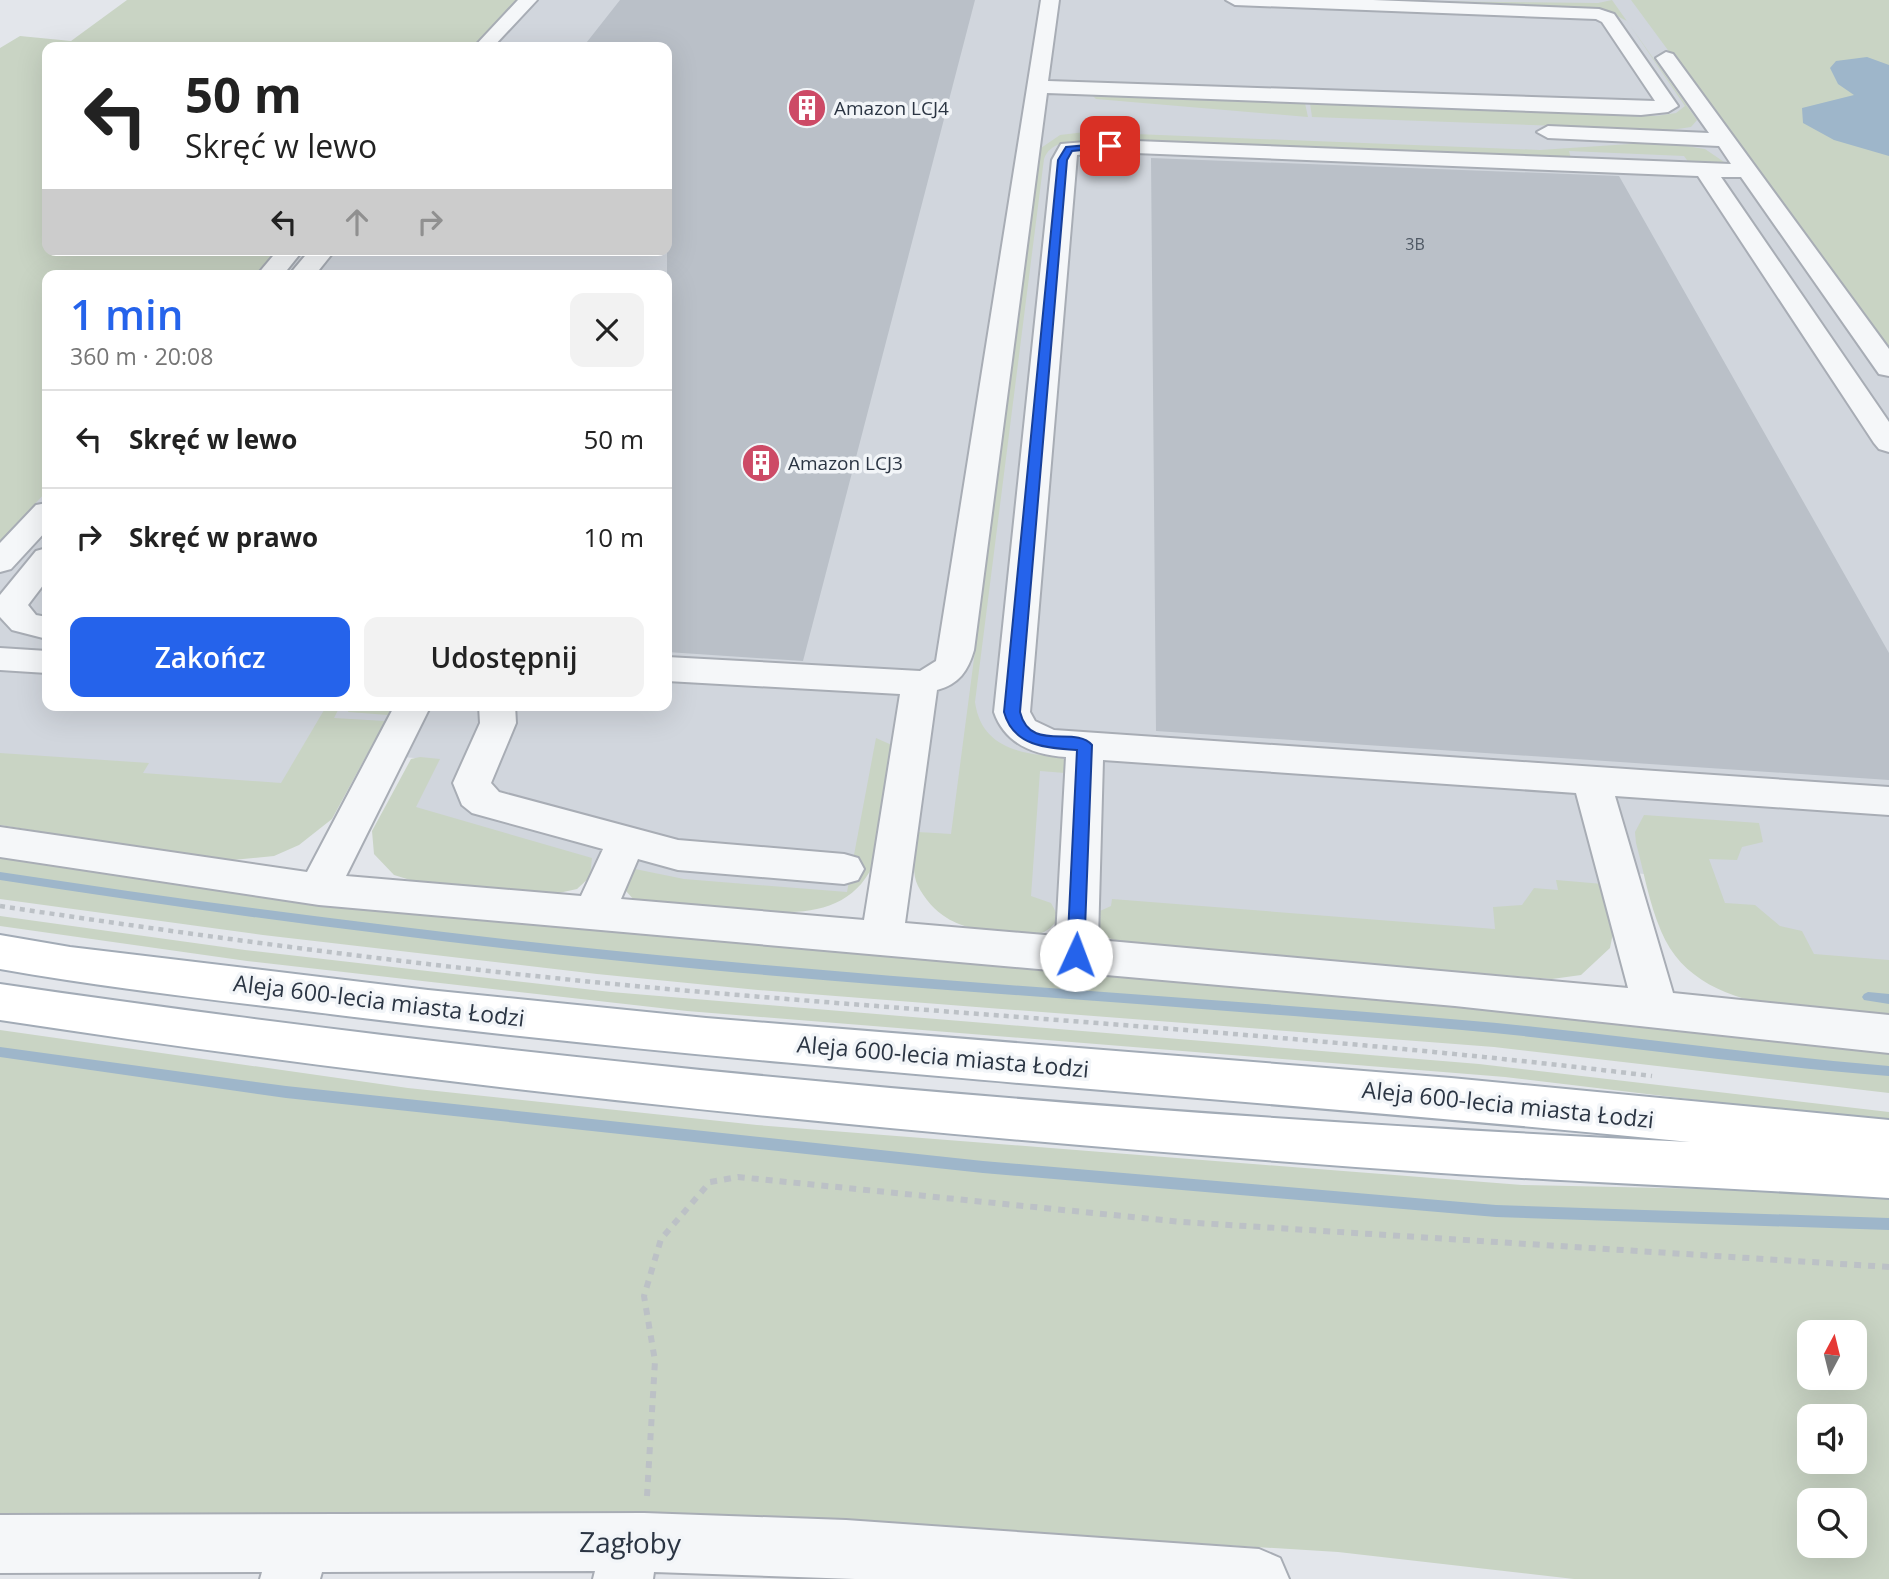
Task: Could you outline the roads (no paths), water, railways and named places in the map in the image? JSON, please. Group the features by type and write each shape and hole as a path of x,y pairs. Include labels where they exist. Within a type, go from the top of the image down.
{"main road":[{"name":"Aleja 600-lecia miasta Łodzi","path":"0,952 414,1006 706,1037 1451,1098 1889,1140"},
{"name":"Aleja 600-lecia miasta Łodzi","path":"0,1002 172,1028 443,1062 748,1095 1447,1151 1889,1176"}],"street":[{"path":"488,42 528,0"},
{"path":"508,42 546,0"},
{"path":"672,669 920,683 938,678 952,666 957,650 1050,0"},
{"path":"1035,105 1640,109 1668,106 1608,18 1599,14 1235,0"},
{"path":"1568,0 1601,0"},
{"path":"1655,43 1889,368"},
{"path":"1035,105 1133,105 1221,115"},
{"path":"1035,105 1494,146 1595,134"},
{"path":"1526,131 1725,139"},
{"path":"1747,171 1110,146 1084,146 1065,152 1012,712 1016,727 1026,735 1052,743 1889,801"},
{"path":"1705,169 1889,443"},
{"path":"273,270 285,256"},
{"path":"305,270 318,256"},
{"path":"0,562 42,517"},
{"path":"42,564 11,604 13,614 24,624 42,627"},
{"path":"0,659 42,662"},
{"path":"882,938 920,683"},
{"path":"319,888 410,711"},
{"path":"497,711 498,723 472,783 476,795 486,803 678,855 844,869"},
{"path":"1076,955 1084,745"},
{"path":"1591,780 1623,884 1655,1009"},
{"path":"594,915 610,873 628,841"},
{"path":"0,842 195,873 319,888 594,915 1455,988 1889,1034"},
{"name":"Zagłoby","path":"0,1544 295,1561 846,1549 1108,1573 1259,1579"}],"water":[{"path":"1867,57 1889,65 1889,156 1834,140 1803,123 1802,108 1854,95 1838,84 1830,68 1836,61"}],"waterway":[{"path":"0,876 302,920 530,947 820,975 1462,1025 1889,1071"},
{"path":"1868,997 1889,999"},
{"path":"0,1052 286,1092 983,1167 1496,1211 1889,1224"}],"place":[{"name":"Amazon LCJ4","path":"807,108"},
{"name":"Amazon LCJ3","path":"761,463"}]}
